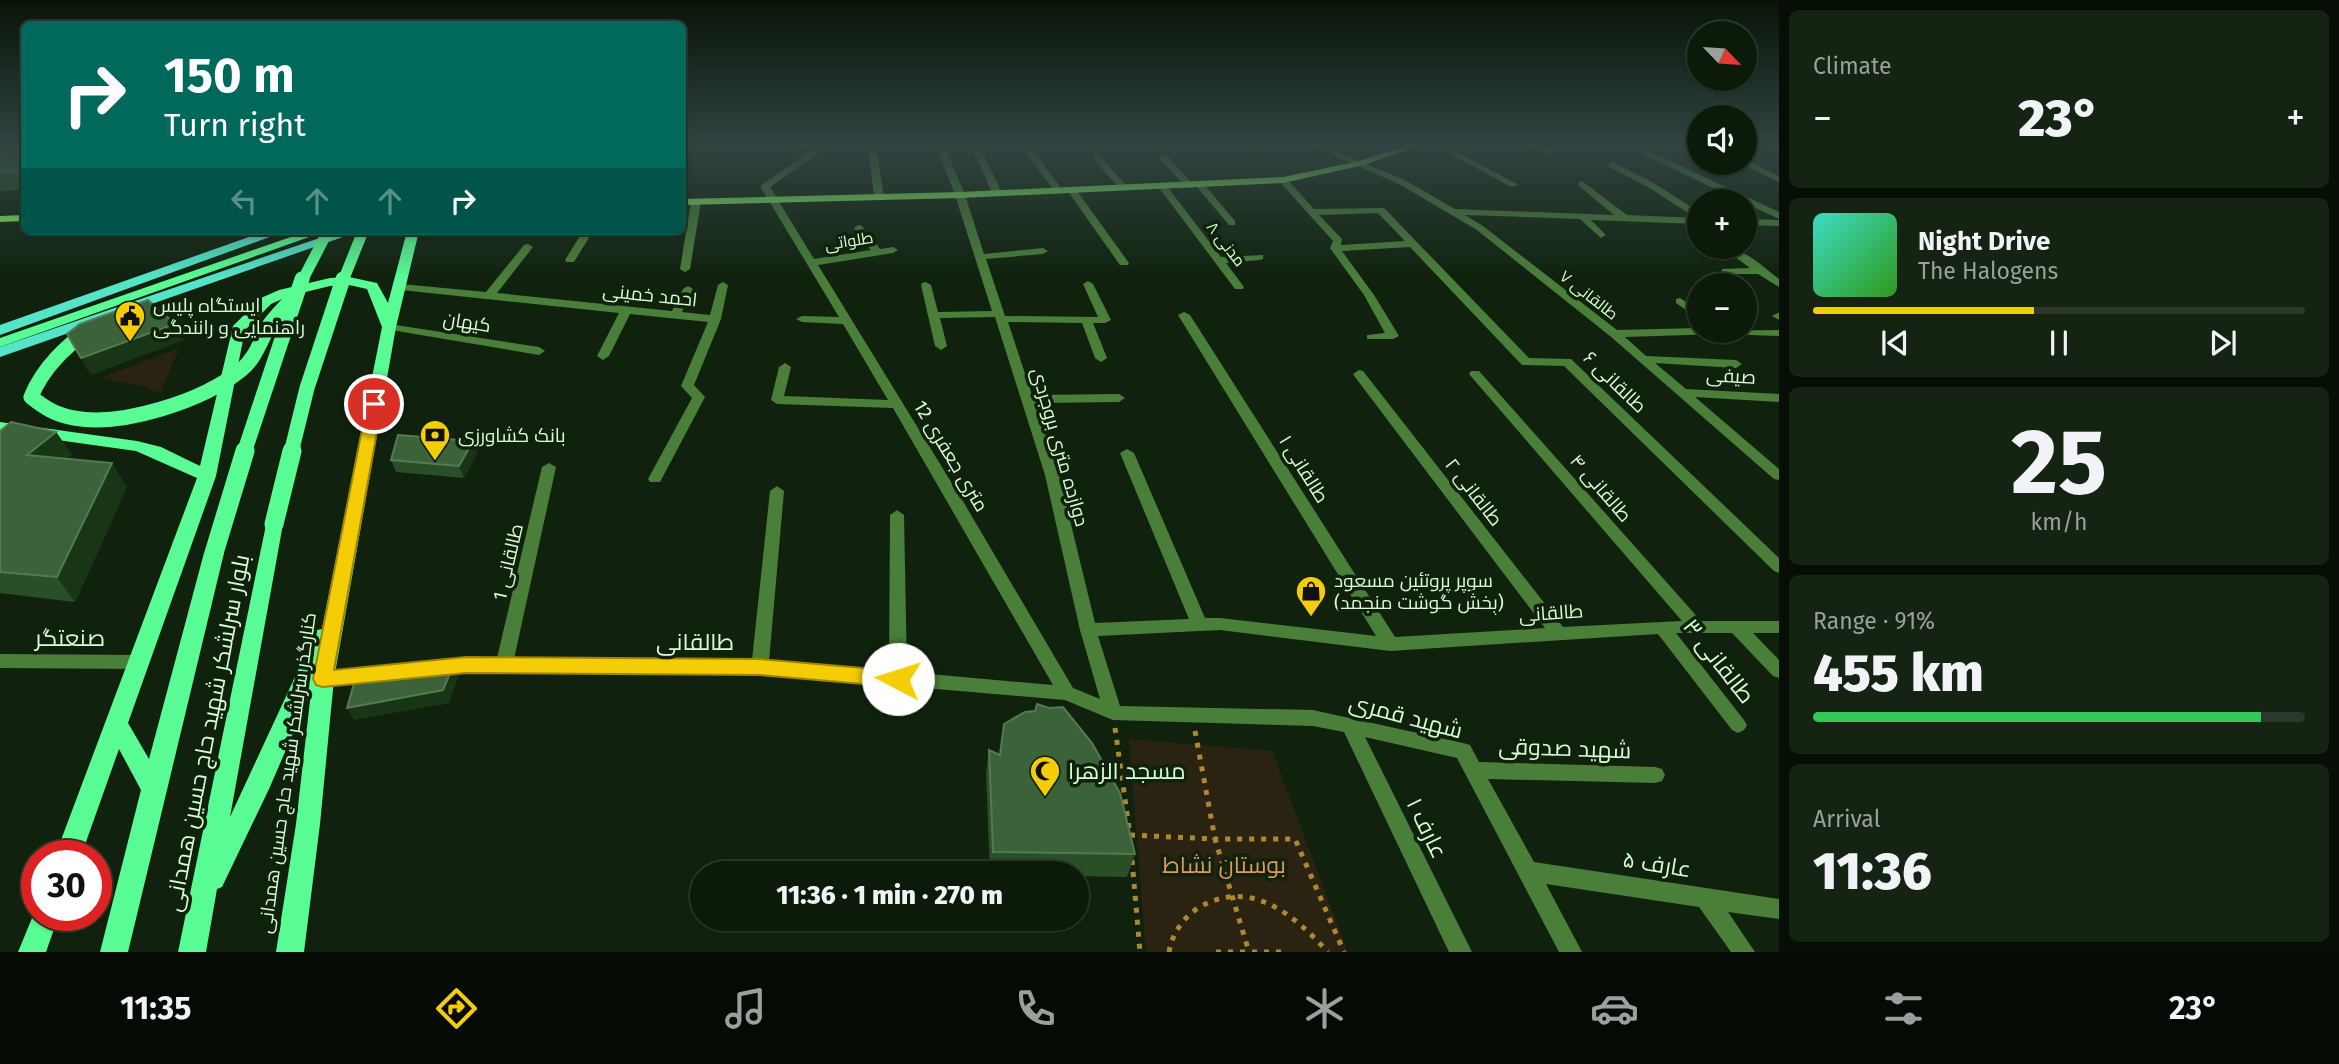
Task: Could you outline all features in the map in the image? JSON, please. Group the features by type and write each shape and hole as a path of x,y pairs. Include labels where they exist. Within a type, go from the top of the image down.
{"highway":[{"path":"0,330 268,235"},
{"path":"0,352 341,235"}],"main road":[{"path":"686,202 1087,189"},
{"path":"0,219 21,218"},
{"path":"0,343 309,235"},
{"path":"102,318 47,367 35,385 31,397 39,407 54,415 96,419 156,409 189,399 242,369 254,356 273,321 295,296 305,271 326,235"},
{"name":"بلوار سرلشکر شهید حاج حسین همدانی","path":"192,952 274,524 307,388 342,282 361,235"},
{"name":"کنارگذر سرلشکر شهید حاج حسین همدانی","path":"290,952 308,824 323,679 389,327 412,235"},
{"path":"74,840 208,476 238,329 266,301 308,286 359,282 372,286 379,297 389,327"},
{"name":"بلوار سرلشکر شهید حاج حسین همدانی","path":"114,952 214,553 242,457 295,296"},
{"path":"0,427 136,446 155,451 208,476"},
{"path":"202,900 257,789 336,609"},
{"path":"117,724 153,789"},
{"path":"32,952 40,931"}],"street":[{"path":"767,189 772,199"},
{"path":"878,189 879,197"},
{"name":"دوازده متری بروجردی","path":"958,189 1052,475 1088,630 1113,713"},
{"name":"مدنی ۸","path":"1165,189 1239,287"},
{"path":"1199,189 1232,223"},
{"path":"1292,189 1338,241 1335,248"},
{"name":"طالقانی ۷","path":"1415,189 1480,228 1614,334 1779,476"},
{"path":"1589,189 1624,218"},
{"path":"1657,189 1687,213"},
{"path":"1724,189 1779,216"},
{"path":"1072,190 1124,263"},
{"name":"12 متری جعفری","path":"772,199 897,404 1067,693"},
{"path":"685,269 696,202"},
{"name":"طالقانی ۶","path":"1312,212 1381,210 1526,362 1567,362 1779,567"},
{"path":"1453,212 1687,221"},
{"path":"1583,217 1601,235"},
{"path":"1757,222 1779,223"},
{"path":"859,228 877,252"},
{"path":"570,260 586,235"},
{"path":"1335,248 1410,241"},
{"path":"489,296 528,247"},
{"path":"1335,248 1369,295 1393,336 1371,337"},
{"name":"طلواتی","path":"810,262 892,250"},
{"path":"980,257 1043,251"},
{"path":"1217,260 1259,257"},
{"path":"1744,259 1779,284"},
{"path":"1728,273 1726,271 1761,271"},
{"path":"933,315 1105,320 1088,284"},
{"path":"715,319 723,285"},
{"path":"926,285 941,346"},
{"name":"احمد خمینی","path":"401,287 715,319 687,386 699,397 655,479"},
{"path":"676,314 688,289"},
{"path":"1680,301 1687,307"},
{"path":"603,356 626,310"},
{"name":"طالقانی ۱","path":"1184,315 1390,644"},
{"path":"802,319 846,321"},
{"path":"1086,320 1101,358"},
{"name":"کیهان","path":"389,327 539,351"},
{"path":"1614,334 1687,332"},
{"path":"1757,332 1779,333"},
{"path":"1763,332 1779,346"},
{"path":"1643,359 1736,364"},
{"path":"785,367 777,400 897,404"},
{"name":"طالقانی ۲","path":"1359,374 1559,634"},
{"name":"طالقانی ۴","path":"1475,374 1697,627"},
{"name":"صیفی","path":"1682,393 1779,398"},
{"path":"1027,399 1119,398"},
{"path":"1127,453 1200,625"},
{"name":"طالقانی 1","path":"504,665 549,467"},
{"path":"760,667 777,491"},
{"path":"897,515 898,679"},
{"name":"طالقانی","path":"1088,630 1220,624 1390,644 1662,627 1779,627"},
{"name":"طالقانی ۳","path":"1662,627 1738,725"},
{"path":"1736,627 1779,671"},
{"name":"صنعتگر","path":"0,661 140,662"},
{"name":"طالقانی","path":"323,679 466,665 760,667 1067,693"},
{"path":"1067,693 1113,713"},
{"name":"شهید قمری","path":"1113,713 1313,718 1463,751 1571,952"},
{"name":"عارف ۱","path":"1350,726 1461,952"},
{"name":"شهید صدوقی","path":"1473,770 1655,775"},
{"name":"عارف ۵","path":"1527,871 1779,909"},
{"path":"1705,898 1744,952"}],"path":[{"path":"1113,713 1129,835 1140,952"},
{"path":"1192,715 1215,839 1249,952"},
{"path":"1129,835 1295,839 1344,952"},
{"path":"1169,952 1177,931 1187,917 1214,899 1232,896 1256,899 1285,911 1298,919 1328,952"},
{"path":"1216,952 1286,952"}],"green space":[{"path":"179,348 160,393 142,386 101,378"},
{"name":"بوستان نشاط","path":"1129,739 1272,751 1348,952 1146,952"}],"building":[{"path":"148,300 175,324 81,358 67,334 80,324"},
{"path":"11,422 56,432 27,455 112,463 57,577 0,572 0,431"},
{"path":"398,435 473,441 459,466 391,460"},
{"path":"454,663 443,690 347,708 355,680"},
{"name":"مسجد الزهرا","path":"1037,704 1049,708 1063,707 1092,743 1120,793 1135,854 993,852 989,750 1000,755 1004,724 1025,712 1035,711"}],"place":[{"name":"ایستگاه پلیس راهنمایی و رانندگی","path":"130,343"},
{"name":"بانک کشاورزی","path":"435,462"},
{"name":"سوپر پروتئین مسعود (پخش گوشت منجمد)","path":"1311,618"},
{"name":"مسجد الزهرا","path":"1045,798"}],"route":[{"path":"374,404 323,679 466,665 760,667 898,679"}]}
